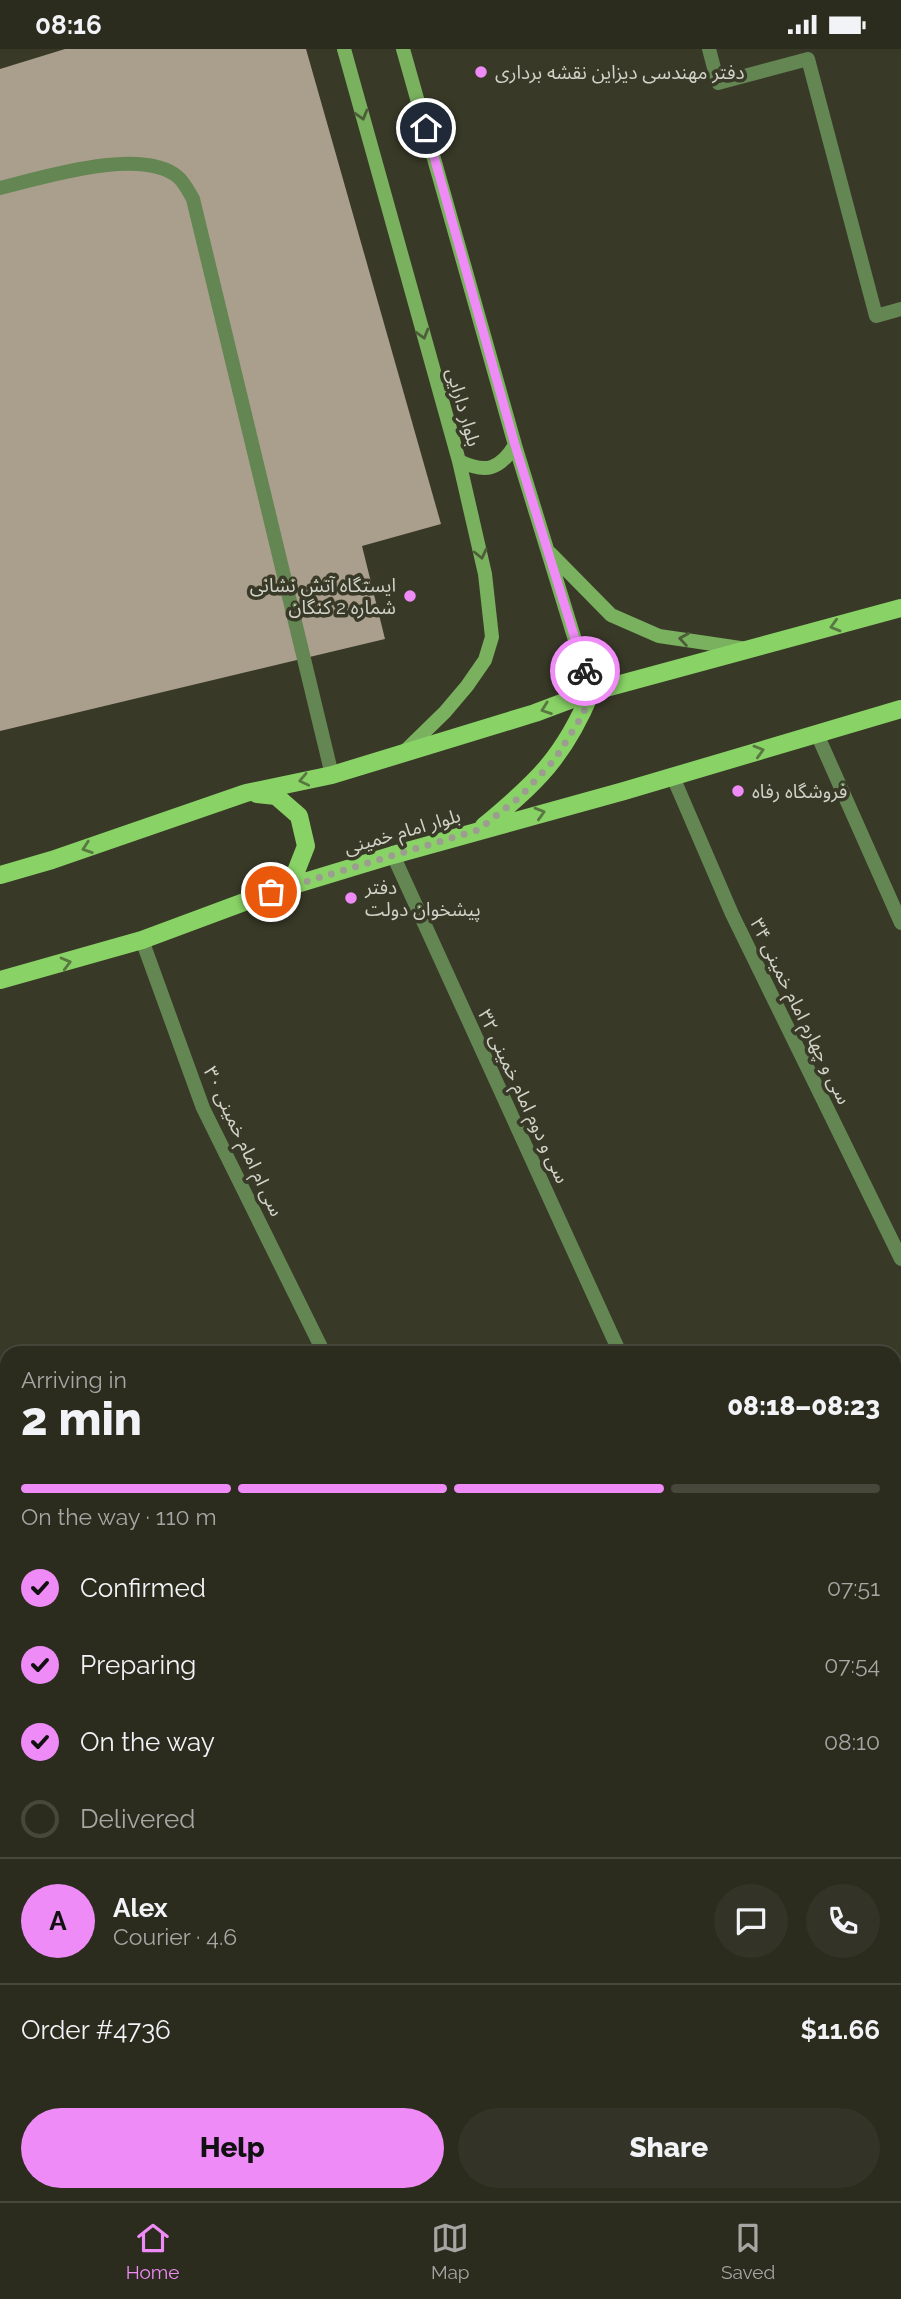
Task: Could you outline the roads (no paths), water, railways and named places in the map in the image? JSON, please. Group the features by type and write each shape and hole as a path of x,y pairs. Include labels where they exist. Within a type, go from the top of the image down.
{"main road":[{"name":"بلوار دارایی","path":"344,49 459,461 485,574 492,637 485,660 467,686 404,753"},
{"name":"بلوار دارایی","path":"403,49 515,445 592,692"},
{"path":"459,461 486,469 498,465 509,456 515,445"},
{"path":"548,551 611,615 659,636 752,649"},
{"path":"0,875 52,860 246,793 332,775 535,713 592,692 901,608"},
{"path":"478,830 520,797 555,759 582,716 592,692"},
{"name":"بلوار امام خمینی","path":"0,980 142,940 271,892 393,855 901,709"},
{"path":"246,793 276,796 299,816 306,846 295,874 271,892"}],"street":[{"path":"709,49 718,83 808,59 876,316 901,309"},
{"path":"0,188 93,166 141,164 164,169 179,177 193,199 332,775"},
{"path":"817,734 901,923"},
{"name":"سی و چهارم امام خمینی ۳۴","path":"673,776 732,914 901,1259"},
{"name":"سی و دوم امام خمینی ۳۲","path":"393,855 617,1346"},
{"name":"سی ام امام خمینی ۳۰","path":"142,940 203,1108 321,1346"}],"place":[{"name":"دفتر مهندسی دیزاین نقشه برداری","path":"481,72"},
{"name":"ایستگاه آتش نشانی شماره 2 کنگان","path":"410,596"},
{"name":"فروشگاه رفاه","path":"738,791"},
{"name":"دفتر پیشخوان دولت","path":"351,898"}]}
